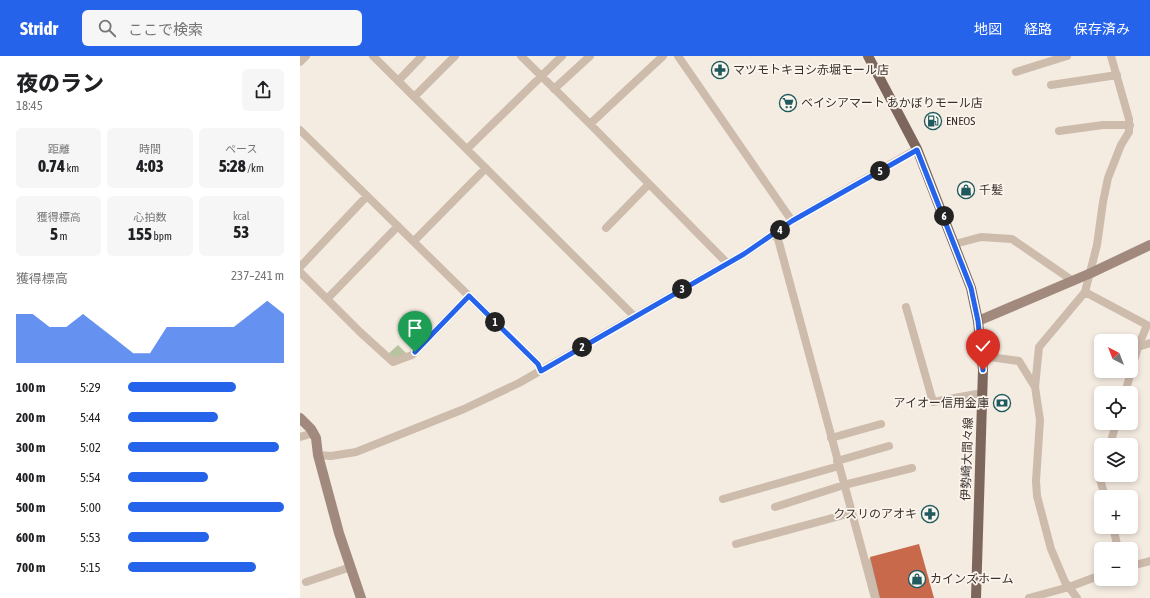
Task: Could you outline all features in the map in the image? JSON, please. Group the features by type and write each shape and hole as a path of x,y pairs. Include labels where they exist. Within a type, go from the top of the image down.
{"main road":[{"name":"伊勢崎大間々線","path":"868,56 917,150 971,288 978,321 982,356 982,393 976,598"}],"street":[{"path":"300,62 306,56"},
{"path":"373,56 635,317"},
{"path":"398,81 422,56"},
{"path":"414,97 455,56"},
{"path":"521,56 727,263"},
{"path":"467,149 562,56"},
{"path":"554,89 590,56"},
{"path":"590,124 663,56"},
{"path":"678,56 792,221"},
{"path":"1016,72 1067,56"},
{"path":"1077,598 1065,582 1052,549 1037,496 1036,481 1040,420 1035,387 1039,347 1085,292 1091,273 1108,178 1130,125 1111,56"},
{"path":"1051,85 1117,75"},
{"path":"1059,132 1103,125 1130,125"},
{"path":"300,130 538,364 541,371"},
{"path":"318,455 331,456 356,452 464,409 519,384 774,235 792,221 917,150"},
{"path":"414,241 486,168"},
{"path":"606,228 649,184"},
{"path":"300,267 367,196"},
{"path":"327,299 398,226"},
{"path":"774,235 778,239 874,598"},
{"path":"955,244 981,237 1012,239 1073,281"},
{"path":"978,321 1073,281 1150,245"},
{"path":"300,272 393,362 412,355 469,296"},
{"path":"1085,292 1147,324 1138,347"},
{"path":"906,308 934,402 982,393"},
{"path":"1138,347 1150,343"},
{"path":"982,356 1019,361 1035,387"},
{"path":"300,418 314,433 318,455 339,533 361,598"},
{"path":"831,438 882,424"},
{"path":"300,437 314,433"},
{"path":"723,499 889,446"},
{"path":"775,507 844,485 912,468"},
{"path":"736,544 851,512"},
{"path":"1138,564 1150,561"},
{"path":"306,582 351,567"},
{"path":"1029,598 1070,587 1094,578"}],"green space":[{"path":"398,345 407,354 394,361 388,354"}],"building":[{"path":"919,544 934,598 880,598 870,557"}],"place":[{"name":"マツモトキヨシ赤堀モール店","path":"720,70"},
{"name":"ベイシアマート あかぼりモール店","path":"788,103"},
{"name":"ENEOS","path":"933,121"},
{"name":"千髪","path":"966,190"},
{"name":"アイオー信用金庫","path":"1002,403"},
{"name":"クスリのアオキ","path":"930,514"},
{"name":"カインズホーム","path":"917,579"}],"route":[{"path":"415,352 469,296 538,364 541,371 744,254 774,235 792,221 917,150 950,230 971,288 978,321 983,370"}]}
